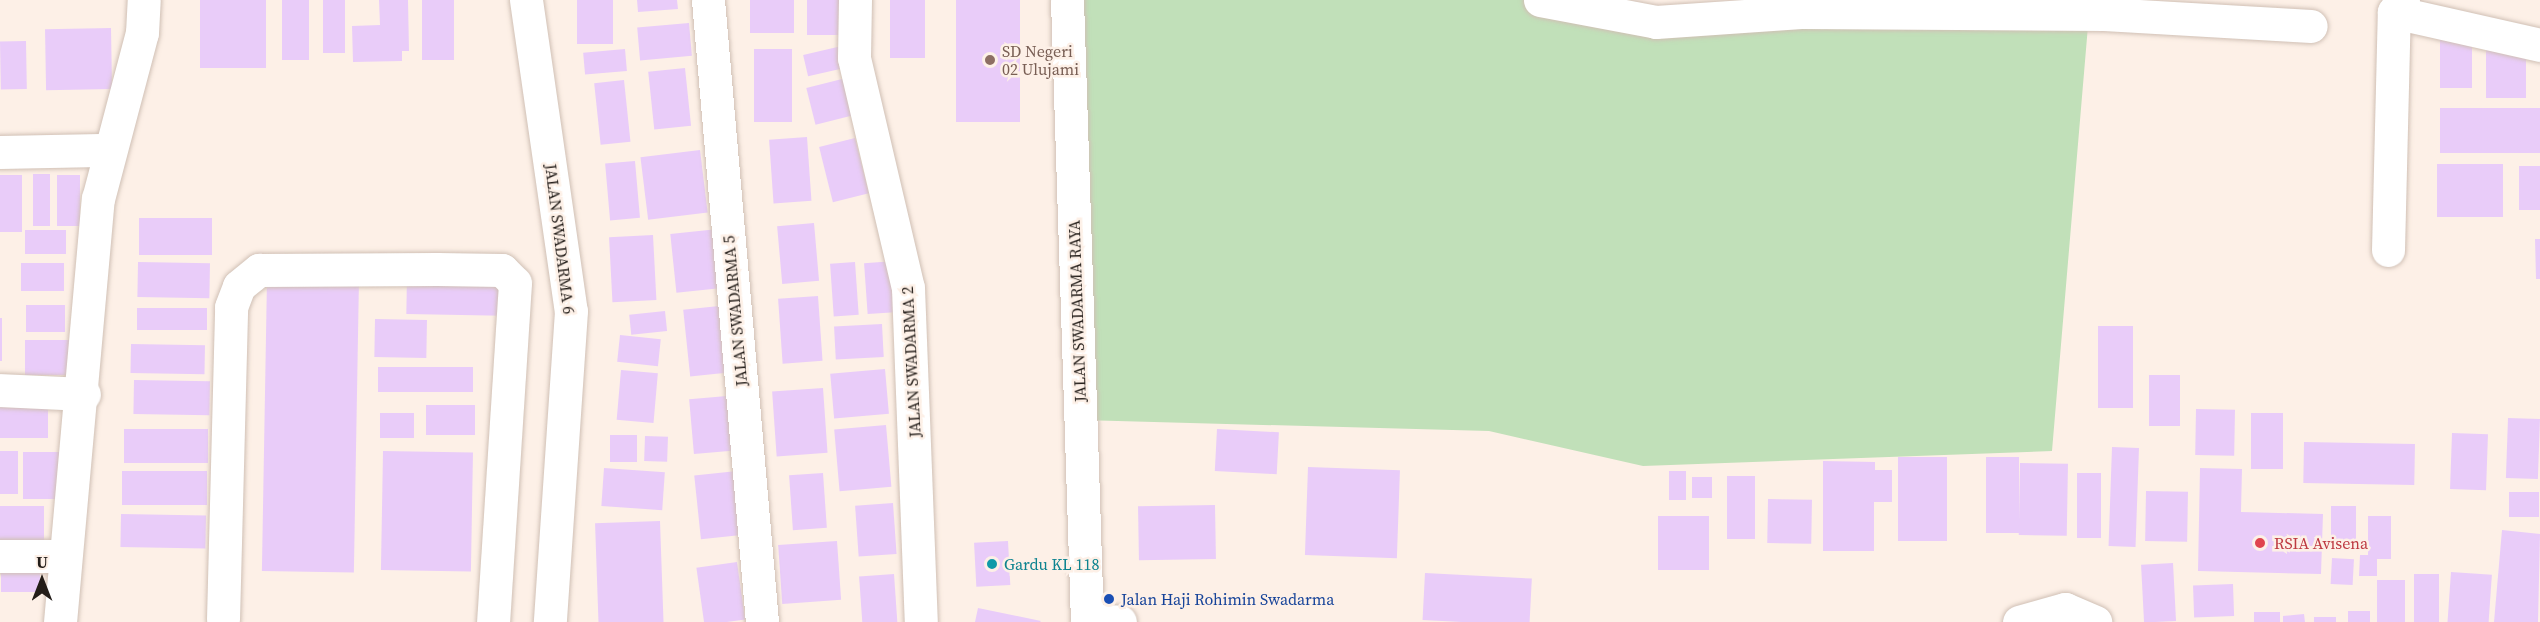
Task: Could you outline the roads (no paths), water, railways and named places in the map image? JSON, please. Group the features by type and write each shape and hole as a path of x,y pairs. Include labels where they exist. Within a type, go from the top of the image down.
{"street":[{"path":"60,622 64,556 84,394 98,199 109,150 142,33 144,0"},
{"name":"JALAN SWADARMA 6","path":"526,0 571,311 550,622"},
{"name":"JALAN SWADARMA 5","path":"708,0 762,622"},
{"name":"JALAN SWADARMA 2","path":"855,0 854,58 908,288 921,622"},
{"name":"JALAN SWADARMA RAYA","path":"1067,0 1088,621"},
{"path":"1540,0 1656,22 1801,12 2105,7 2311,26"},
{"path":"2388,250 2399,6 2540,45"},
{"path":"0,152 109,150"},
{"path":"223,619 231,307 239,286 260,270 437,269 502,270 515,283 493,622"},
{"path":"0,390 84,394"},
{"path":"0,556 64,556"},
{"path":"2019,622 2065,609 2096,622"},
{"path":"1088,621 1120,622"}],"place":[{"name":"SD Negeri 02 Ulujami","path":"990,60"},
{"name":"RSIA Avisena","path":"2260,543"},
{"name":"Gardu KL 118","path":"992,564"},
{"name":"Jalan Haji Rohimin Swadarma","path":"1109,599"}]}
